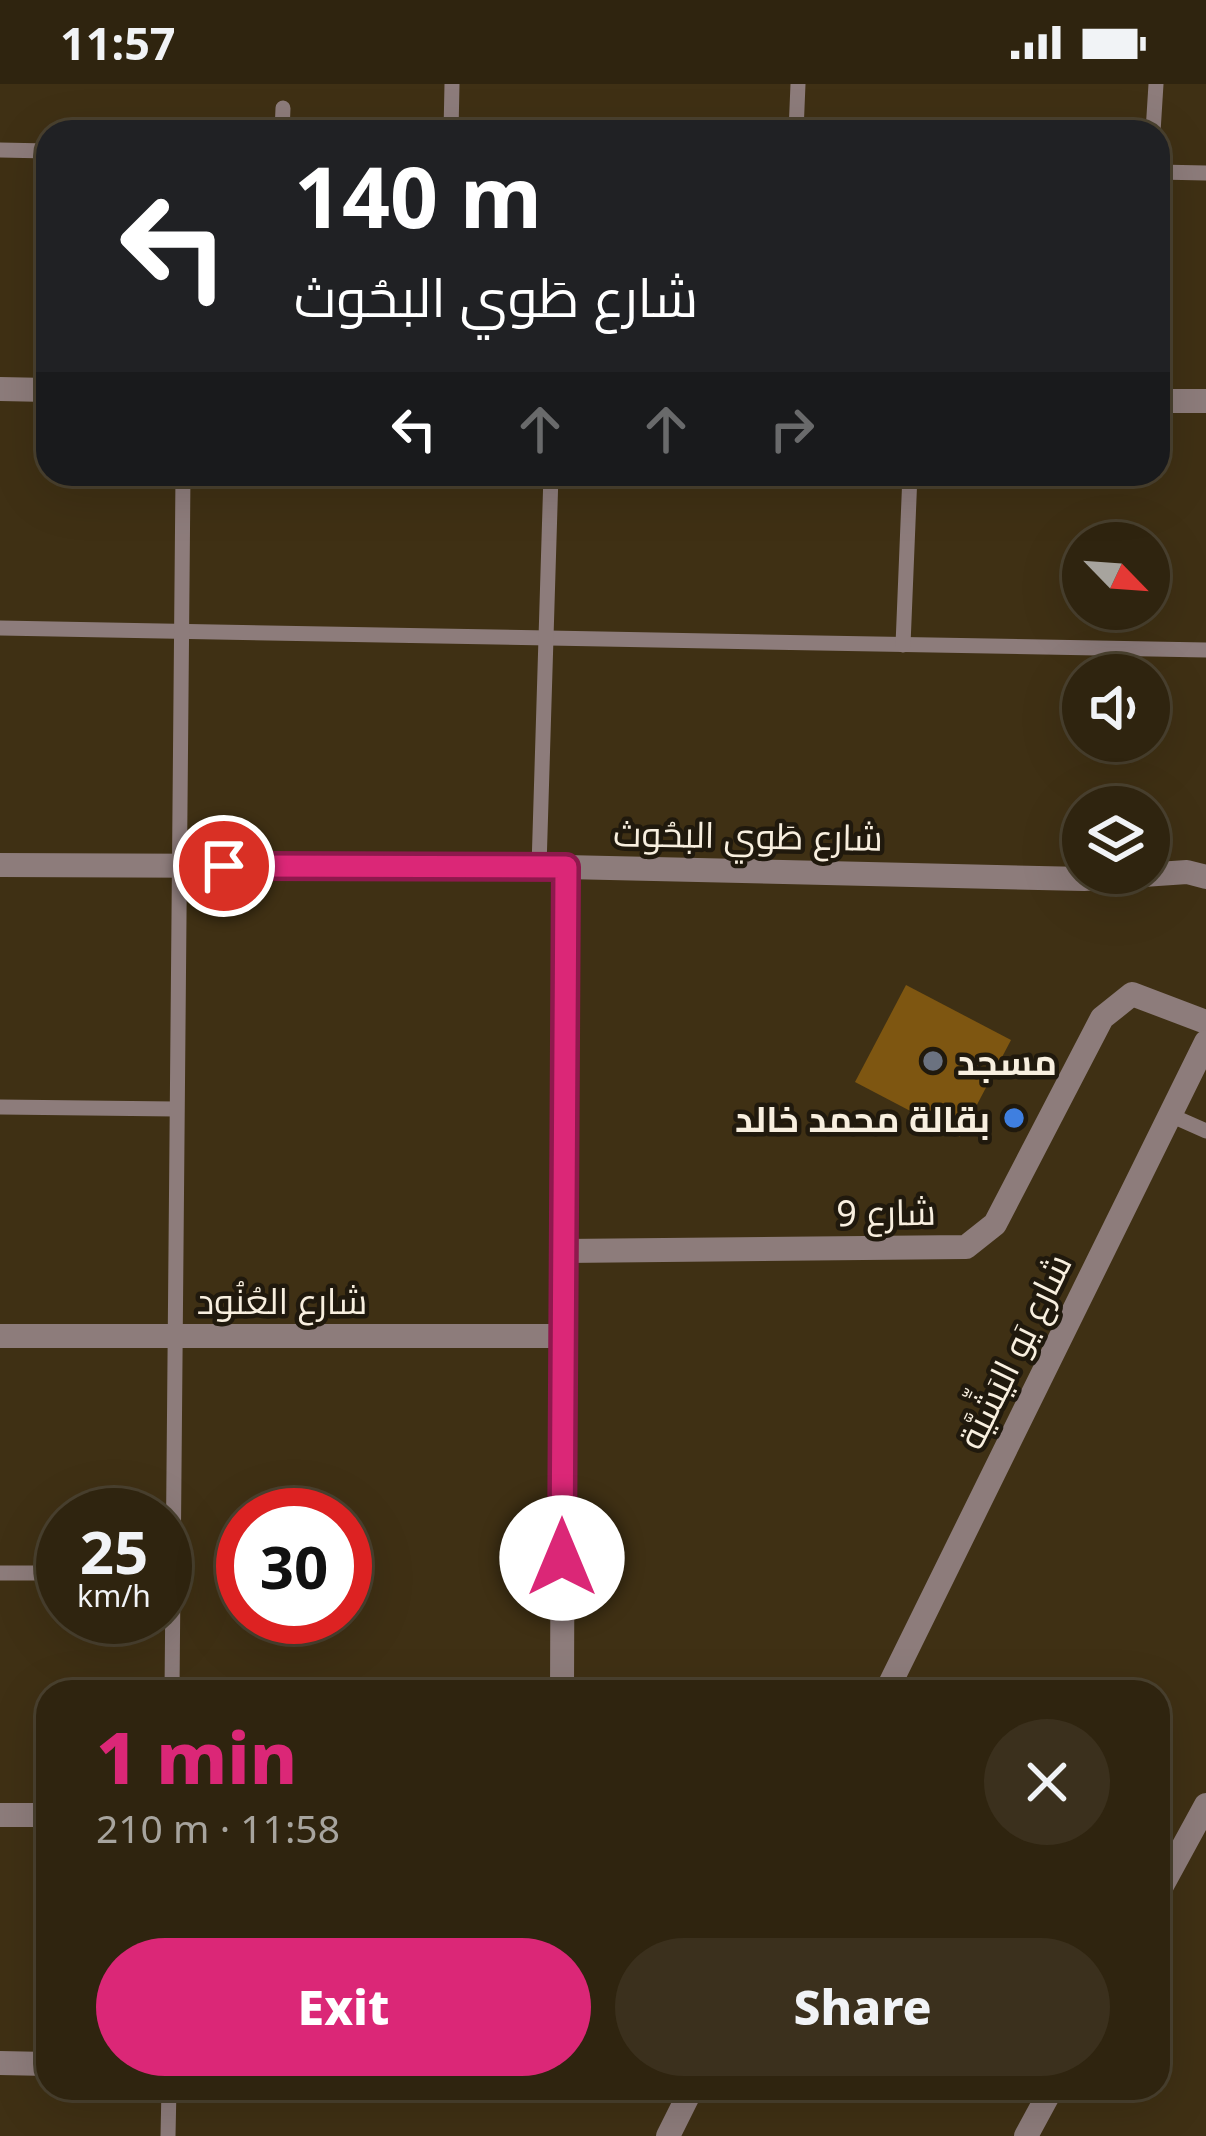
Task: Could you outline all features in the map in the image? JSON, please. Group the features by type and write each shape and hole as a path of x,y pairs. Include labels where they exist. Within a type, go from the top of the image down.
{"street":[{"path":"0,389 36,389"},
{"path":"1170,401 1206,401"},
{"name":"شارع طَوي البحُوث","path":"0,865 566,867 1084,879 1187,872 1206,877"},
{"path":"562,1680 566,867"},
{"name":"شارع 9","path":"564,1251 966,1247 995,1224 1102,1018 1132,994 1206,1022"},
{"name":"شارع يَو اليَشِّيَّة","path":"892,1680 1206,1042"},
{"name":"شارع العُنُود","path":"0,1336 563,1336"},
{"path":"1170,1871 1206,1805"},
{"path":"0,1815 36,1815"},
{"path":"0,2063 36,2064"},
{"path":"668,2136 686,2100"},
{"path":"1026,2136 1046,2100"}],"lane":[{"path":"451,120 452,84"},
{"path":"796,120 798,84"},
{"path":"1154,120 1156,84"},
{"path":"282,120 283,108"},
{"path":"0,150 36,151"},
{"path":"1170,172 1206,173"},
{"path":"171,1488 183,486"},
{"path":"539,867 551,486"},
{"path":"903,645 910,486"},
{"path":"0,628 1206,650"},
{"path":"0,1107 176,1108"},
{"path":"1170,1115 1206,1131"},
{"path":"0,1573 36,1573"},
{"path":"171,1644 172,1680"},
{"path":"169,2100 169,2136"}],"building":[{"name":"مسجد","path":"906,985 1011,1040 960,1137 855,1082"}],"place":[{"name":"مسجد","path":"933,1061"},
{"name":"بقالة محمد خالد","path":"1014,1118"}],"route":[{"path":"224,866 566,867 562,1558"}]}
